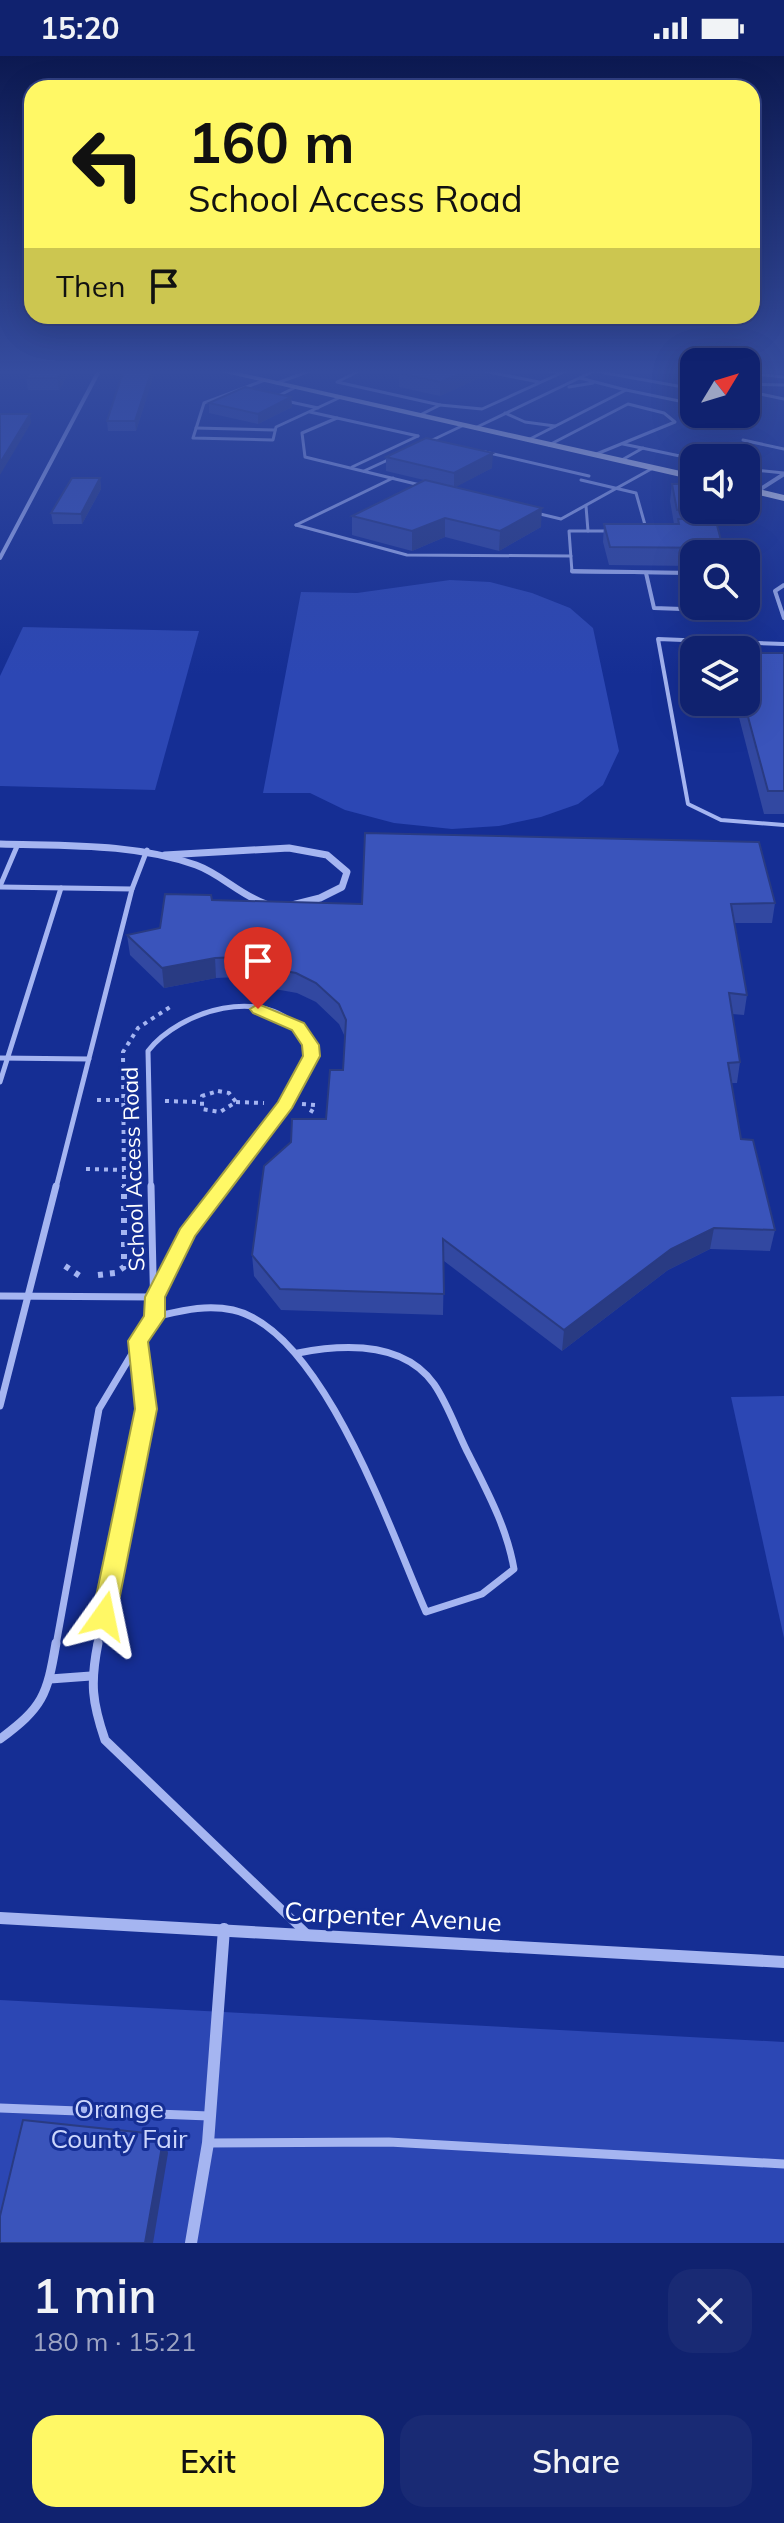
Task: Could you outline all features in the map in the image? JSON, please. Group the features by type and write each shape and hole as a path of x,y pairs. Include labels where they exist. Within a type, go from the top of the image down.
{"main road":[{"path":"760,492 784,498"}],"street":[{"path":"0,558 46,471"},
{"path":"760,486 784,474"},
{"path":"0,844 147,850 201,867 243,895 275,905"},
{"path":"165,855 289,848 327,855 347,872 342,887 320,898 288,906"},
{"name":"Carpenter Avenue","path":"0,1918 224,1929 311,1938 784,1962"},
{"path":"191,2243 208,2143 224,1929"}],"lane":[{"path":"364,471 435,488 421,495"},
{"path":"567,471 589,476 581,480 636,493 647,532"},
{"path":"526,511 561,519 647,471"},
{"path":"762,471 784,474"},
{"path":"393,478 296,525 407,555 571,556"},
{"path":"586,506 588,531"},
{"path":"338,537 352,530"},
{"path":"618,531 569,531 572,572 680,573"},
{"path":"632,531 661,532"},
{"path":"646,573 654,608 680,609"},
{"path":"784,585 775,591 784,618"},
{"path":"784,644 658,639 688,804 701,816 784,825"},
{"path":"18,844 0,886 132,889"},
{"path":"0,1406 132,889 147,850"},
{"path":"0,1082 4,1058 61,888"},
{"name":"School Access Road","path":"154,1317 148,1051 162,1030 189,1015 232,1007 274,1013 298,1027 310,1045 311,1056 285,1104 187,1233 155,1297"},
{"path":"4,1058 89,1059"},
{"path":"0,1296 155,1297"},
{"path":"0,1739 33,1715 50,1679 99,1409 154,1317 179,1308 222,1307 273,1330 298,1353 331,1398 426,1612 482,1594 514,1569 510,1537 431,1380 404,1360 374,1348 330,1346 298,1353"},
{"path":"138,1341 146,1409 91,1676 93,1704 105,1740 311,1938"},
{"path":"50,1679 91,1676"},
{"path":"0,2108 209,2116"},
{"path":"208,2143 389,2142 784,2164"}],"path":[{"path":"218,1091 229,1093 236,1102 230,1109 218,1113 202,1109 202,1096 218,1091"},
{"path":"86,1169 124,1170"}],"green space":[{"path":"450,580 490,582 532,593 570,608 593,628 619,751 603,785 578,804 541,817 499,826 452,829 394,823 345,810 310,793 263,793 301,592 357,593"},
{"path":"23,627 199,631 155,790 0,786 0,676"},
{"path":"784,1396 784,1638 731,1397"},
{"name":"Orange County Fair","path":"0,2000 784,2042 784,2243 0,2243"}],"building":[{"path":"72,478 100,478 81,514 51,513"},
{"path":"425,480 542,508 500,531 445,518 412,531 352,516"},
{"path":"672,484 680,484 680,510 677,510"},
{"path":"678,519 680,524 717,524 721,540 680,540 680,548 610,547 604,524 679,524"},
{"path":"760,653 784,653 784,791 768,791 748,716 760,716"},
{"path":"365,833 759,842 775,903 731,904 747,995 729,993 740,1062 728,1063 741,1139 753,1140 775,1230 714,1228 671,1249 564,1330 443,1239 444,1294 280,1289 252,1255 264,1166 291,1142 292,1119 326,1119 330,1070 343,1070 346,1020 339,1004 316,983 296,973 262,967 267,956 215,958 162,968 127,935 160,928 165,894 211,895 212,900 362,904"},
{"path":"23,2120 164,2135 145,2243 0,2243 0,2216"}],"route":[{"path":"104,1616 146,1409 138,1341 154,1317 155,1297 187,1233 285,1104 311,1056 306,1036 298,1027 274,1013 258,1009"}]}
